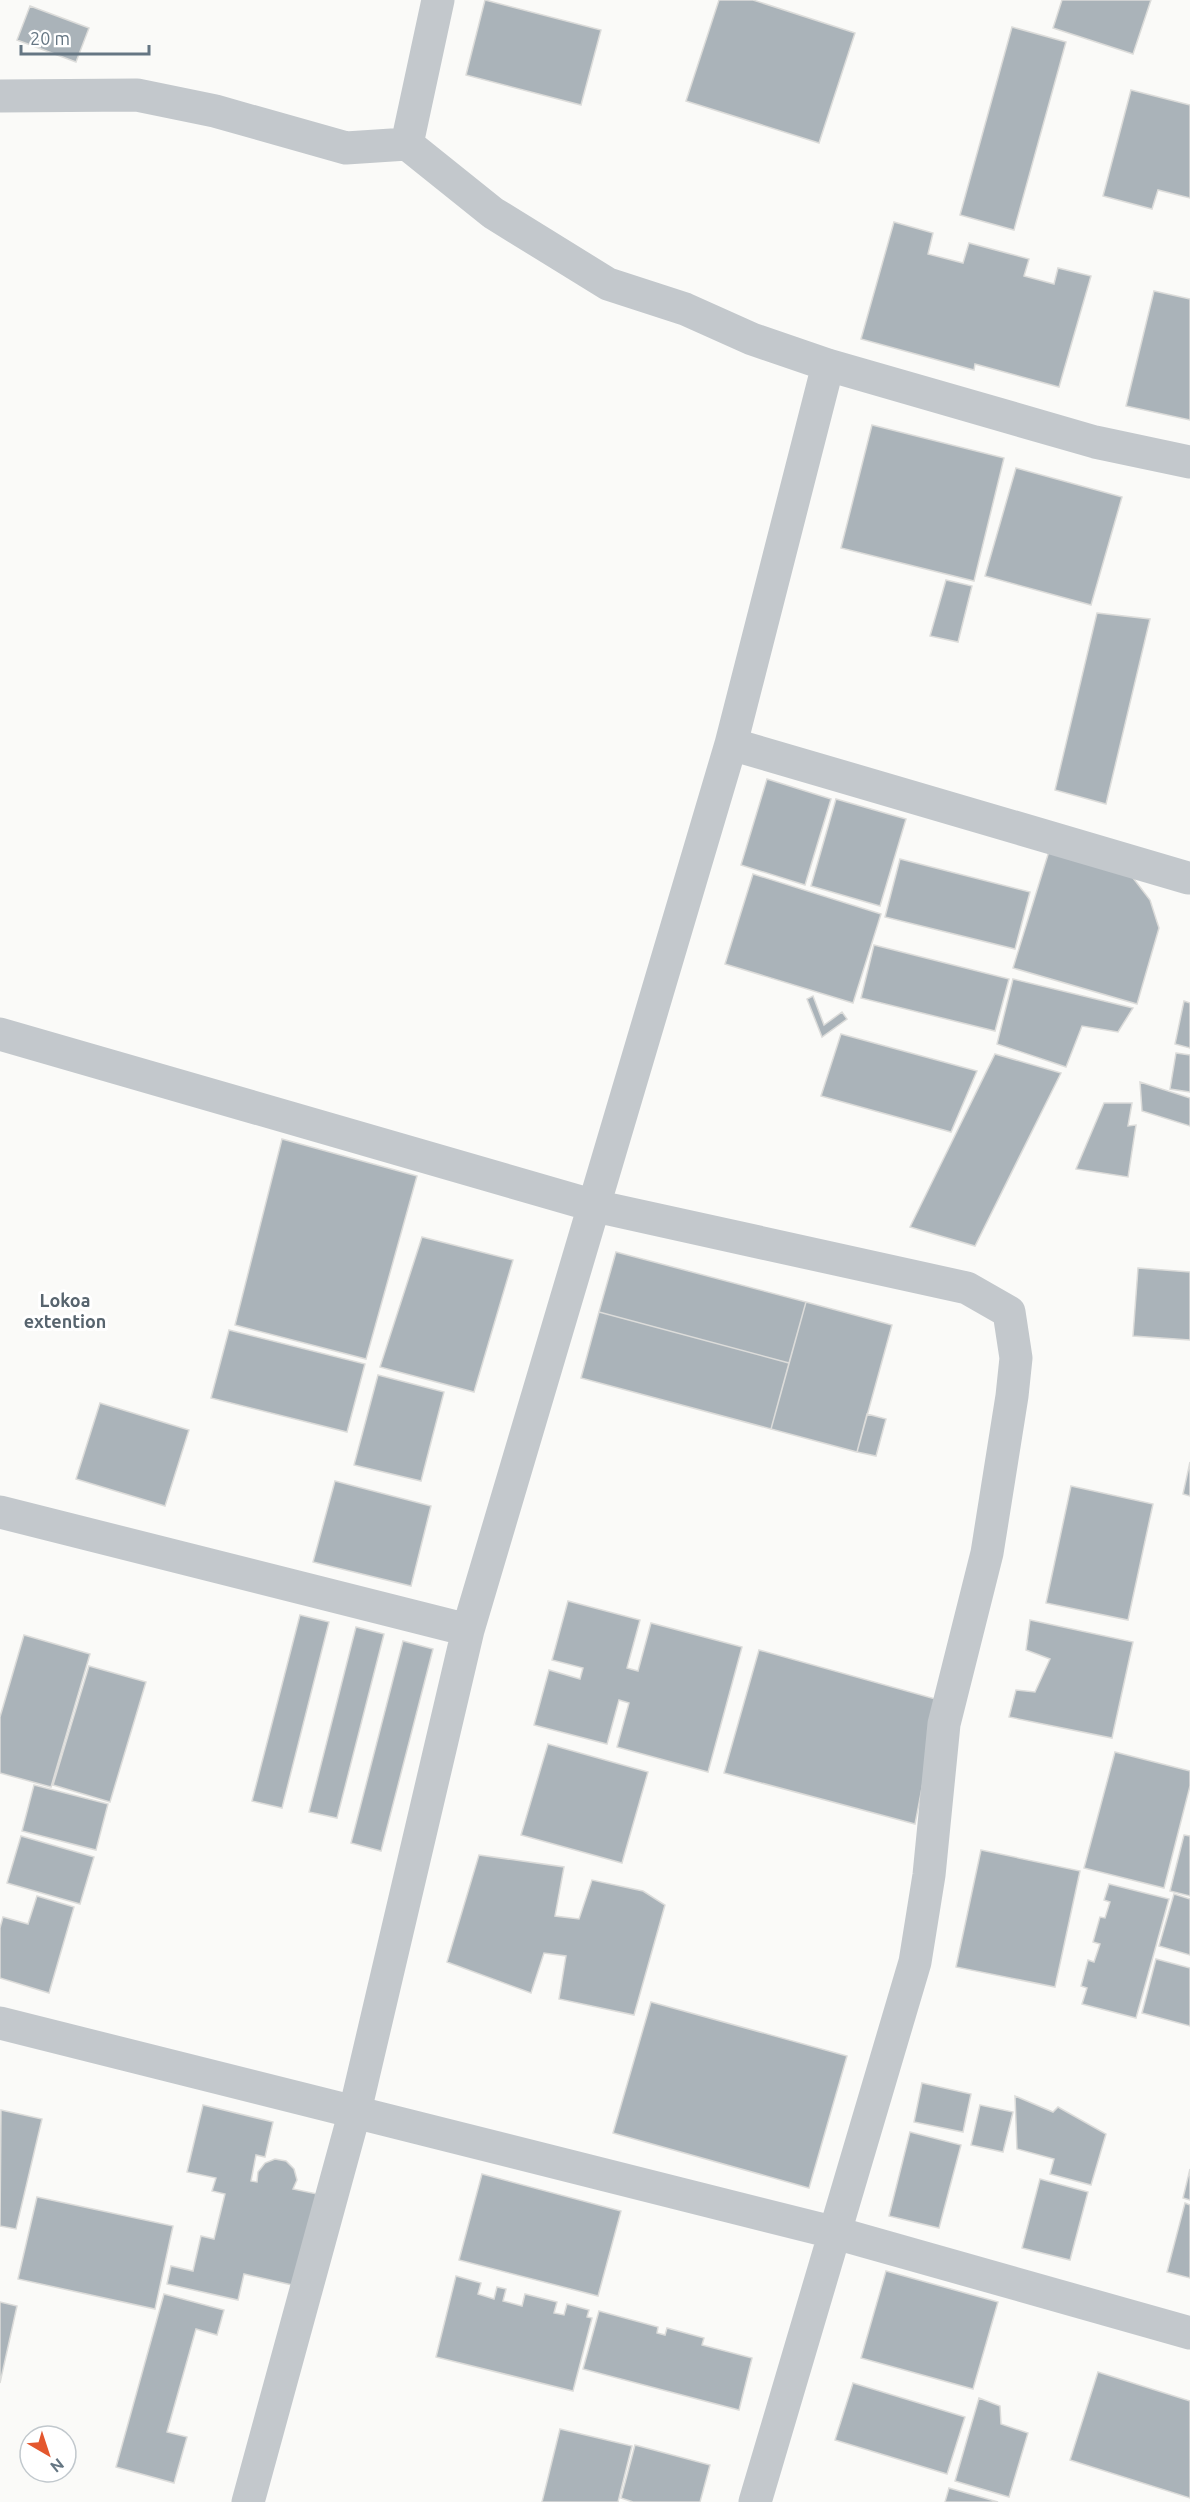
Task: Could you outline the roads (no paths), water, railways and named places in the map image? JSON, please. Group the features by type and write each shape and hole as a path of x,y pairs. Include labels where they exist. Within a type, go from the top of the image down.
{"street":[{"path":"406,144 438,0"},
{"path":"0,96 137,95 215,111 346,148 406,144 493,213 608,284 685,309 752,339 828,365 1095,442 1190,462"},
{"path":"248,2502 355,2111 468,1630 731,744 828,365"},
{"path":"731,744 1188,878"},
{"path":"0,1034 595,1206 967,1288 1009,1312 1016,1358 1012,1396 987,1553 944,1724 929,1875 915,1962 755,2502"},
{"path":"0,1512 468,1630"},
{"path":"0,2023 836,2233 1190,2333"}],"district":[{"name":"Lokoa extention","path":"65,1310"}]}
